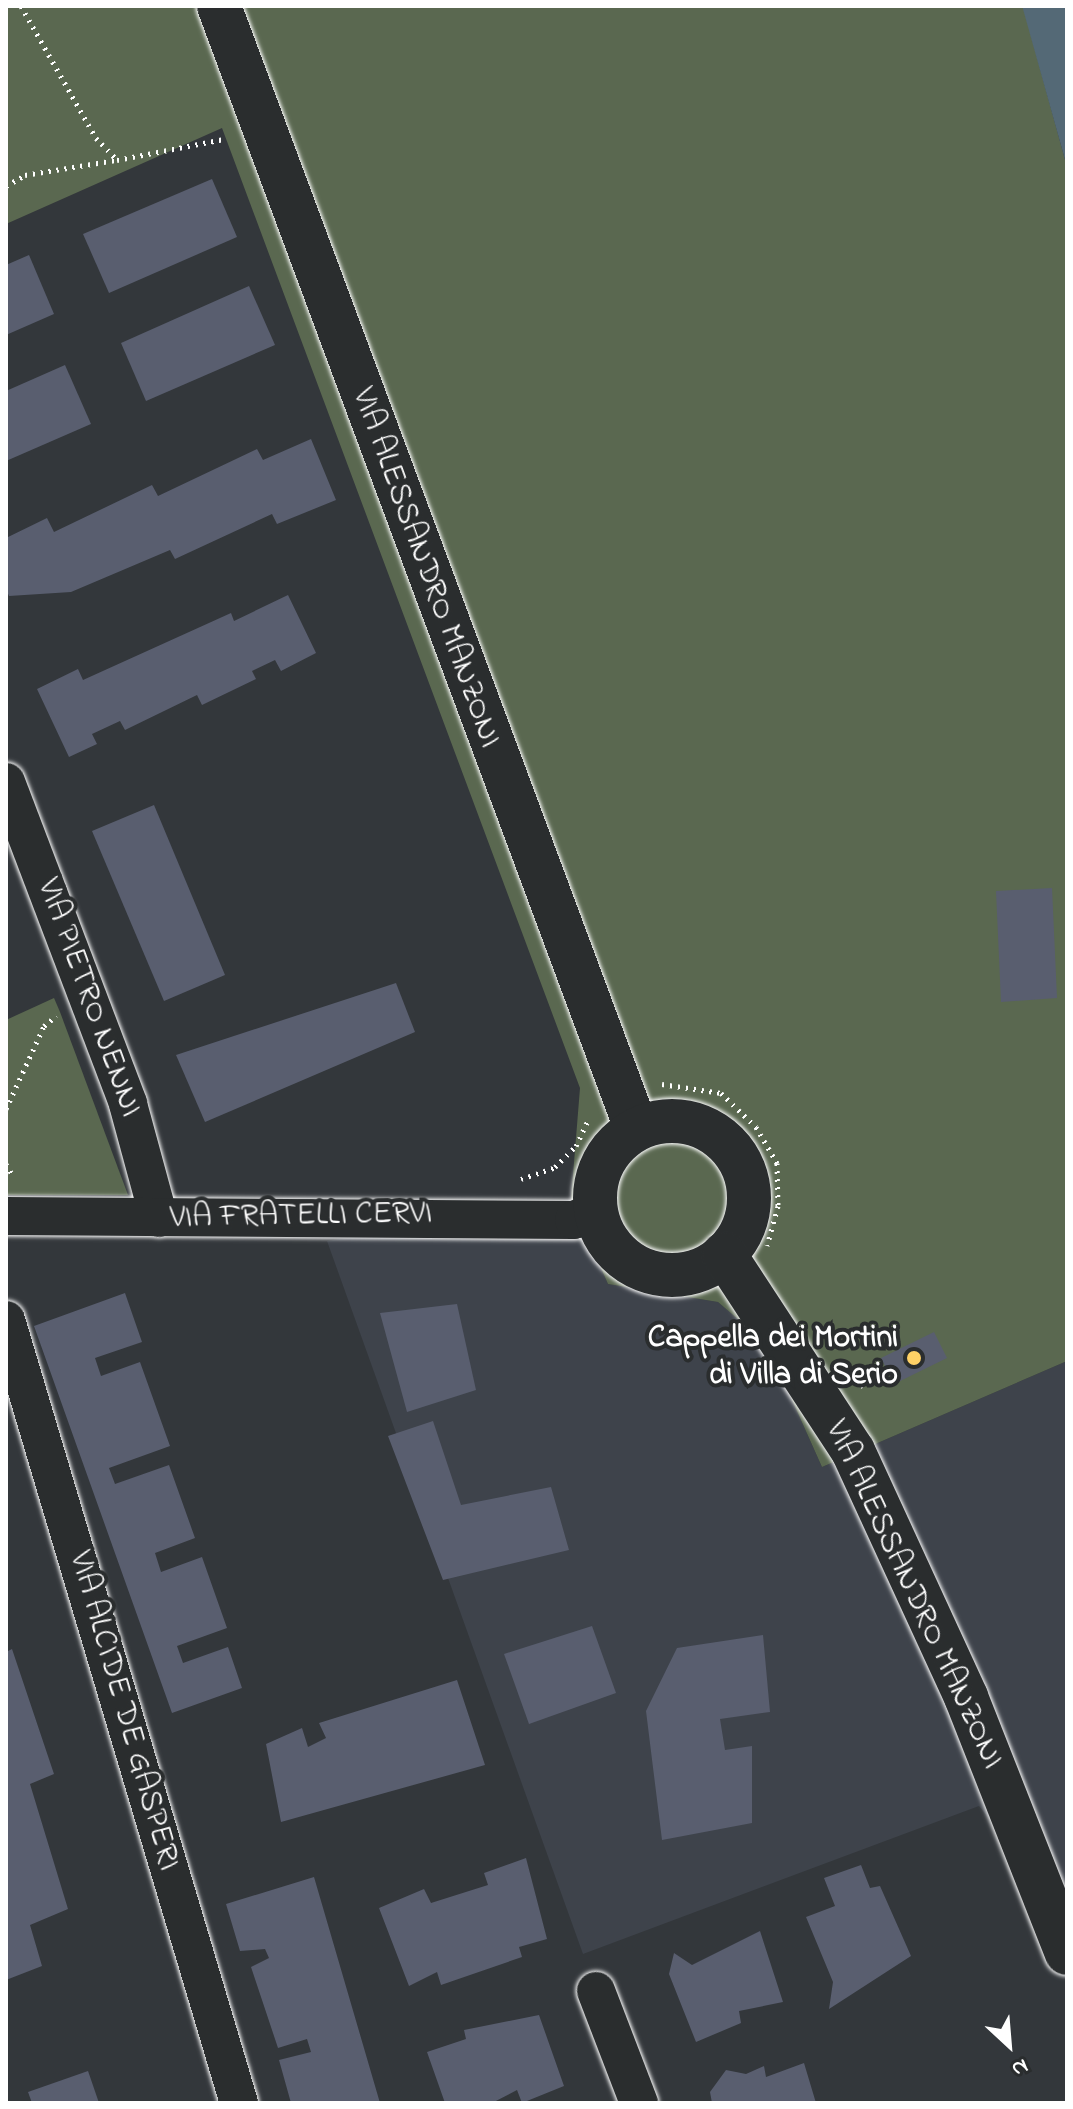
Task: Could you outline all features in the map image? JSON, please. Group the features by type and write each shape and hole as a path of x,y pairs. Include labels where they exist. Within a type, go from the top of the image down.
{"street":[{"name":"VIA ALESSANDRO MANZONI","path":"219,6 636,1128"},
{"name":"VIA PIETRO NENNI","path":"6,782 128,1104 159,1218"},
{"path":"660,1121 708,1129 741,1164 748,1212 724,1254 688,1274 647,1272 613,1249 595,1211 601,1169 611,1150 636,1128 660,1121"},
{"name":"VIA FRATELLI CERVI","path":"6,1216 574,1220 595,1211"},
{"name":"VIA ALESSANDRO MANZONI","path":"724,1254 853,1451 966,1697 1067,1953"},
{"name":"VIA ALCIDE DE GASPERI","path":"6,1320 239,2103"},
{"path":"596,1991 639,2103"}],"path":[{"path":"21,6 96,138 117,160"},
{"path":"6,186 25,175 241,138"},
{"path":"6,1109 44,1026 88,996"},
{"path":"510,1182 555,1167 576,1146 593,1111"},
{"path":"848,1392 888,1372"}],"shaded area":[{"path":"571,1200 608,1284 718,1302 767,1344 822,1467 1067,1361 1067,1915 979,1806 583,1954 327,1241"}],"green space":[{"path":"6,6 1023,6 1067,167 1067,1361 822,1467 767,1344 718,1302 608,1284 571,1200 580,1088 222,128 6,224"},
{"path":"54,998 128,1195 6,1195 6,1020"}],"water":[{"path":"1023,6 1067,6 1067,167 1023,9"}],"building":[{"path":"212,179 237,237 109,293 83,234"},
{"path":"29,255 54,314 6,335 6,265"},
{"path":"249,286 275,345 146,401 121,343"},
{"path":"65,365 91,424 6,461 6,391"},
{"path":"311,439 336,500 277,524 272,514 175,559 170,550 71,592 9,596 6,589 6,538 47,518 54,532 152,485 158,496 257,449 263,460"},
{"path":"288,595 316,653 281,671 275,660 252,671 256,679 202,705 197,695 125,730 120,721 92,734 97,744 69,757 37,689 78,669 83,680 231,613 234,621"},
{"path":"154,805 225,975 164,1001 92,831"},
{"path":"1052,888 1057,998 1001,1002 996,891"},
{"path":"396,983 415,1032 205,1122 176,1055"},
{"path":"125,1293 142,1342 95,1358 101,1376 140,1362 170,1446 109,1468 115,1484 169,1465 195,1538 155,1553 161,1572 202,1557 227,1628 177,1646 183,1663 228,1647 242,1688 172,1713 34,1326"},
{"path":"457,1304 476,1390 407,1412 380,1313"},
{"name":"Cappella dei Mortini di Villa di Serio","path":"934,1332 947,1358 894,1384 881,1358"},
{"path":"433,1421 461,1505 551,1487 569,1550 443,1580 388,1436"},
{"path":"592,1626 616,1693 529,1724 504,1654"},
{"path":"763,1635 770,1712 720,1719 725,1750 752,1746 752,1823 662,1840 646,1711 677,1648"},
{"path":"12,1649 54,1774 30,1784 68,1909 30,1925 42,1966 6,1980 6,1652"},
{"path":"457,1680 485,1765 281,1822 266,1744 302,1728 308,1747 326,1738 319,1723"},
{"path":"526,1858 547,1939 519,1947 522,1957 441,1985 437,1972 409,1986 379,1908 424,1889 431,1903 488,1885 484,1873"},
{"path":"861,1865 870,1888 880,1886 911,1956 829,2009 833,1982 806,1917 835,1906 824,1878"},
{"path":"314,1877 380,2103 291,2103 279,2060 311,2052 307,2039 278,2048 251,1967 269,1958 265,1949 240,1951 226,1904"},
{"path":"760,1931 783,2002 739,2011 741,2023 696,2042 669,1974 674,1953 692,1965"},
{"path":"539,2015 564,2086 522,2103 517,2090 492,2103 445,2103 427,2052 466,2039 464,2030"},
{"path":"804,2063 816,2103 712,2103 710,2092 726,2070 746,2074 764,2066 766,2077"},
{"path":"88,2071 99,2103 32,2103 28,2092"}],"place":[{"name":"Cappella dei Mortini di Villa di Serio","path":"914,1358"}]}
